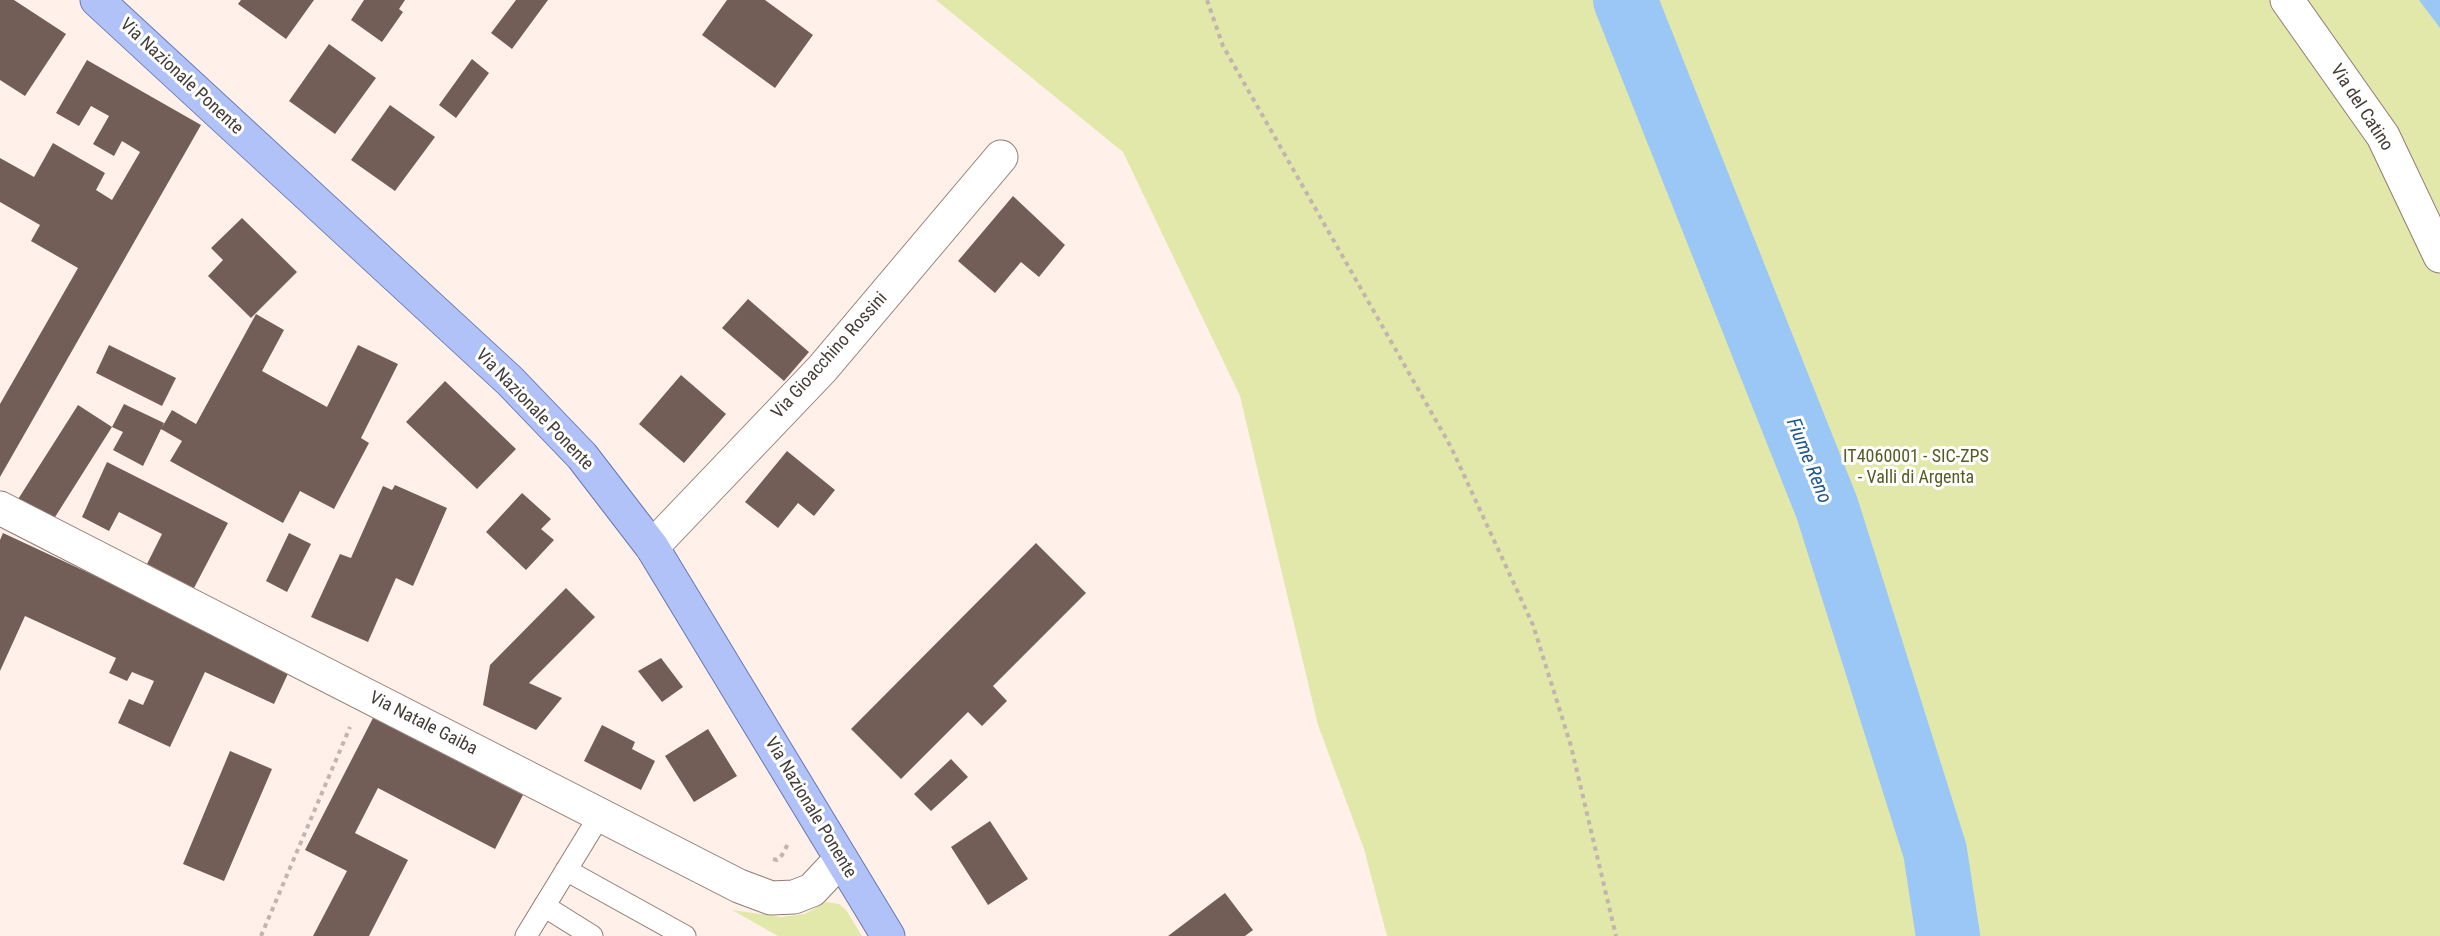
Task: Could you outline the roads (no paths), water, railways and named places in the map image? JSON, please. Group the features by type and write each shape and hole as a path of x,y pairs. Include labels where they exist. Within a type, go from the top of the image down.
{"main road":[{"name":"Via Nazionale Ponente","path":"98,0 510,381 582,456 652,547 888,936"}],"street":[{"name":"Via del Catino","path":"2287,0 2384,136 2440,256"},
{"name":"Via Gioacchino Rossini","path":"652,547 822,369 1001,157"},
{"name":"Via Natale Gaiba","path":"0,508 739,886 771,898 794,897 812,890 842,859"}],"lane":[{"path":"526,936 600,815"},
{"path":"566,870 685,936"},
{"path":"544,906 592,936"}],"water":[{"path":"2419,0 2440,0 2440,28"}],"waterway":[{"name":"Fiume Reno","path":"1625,0 1827,508 1935,851 1948,936"}],"park label":[{"name":"IT4060001 - SIC-ZPS - Valli di Argenta","path":"1916,467"}]}
